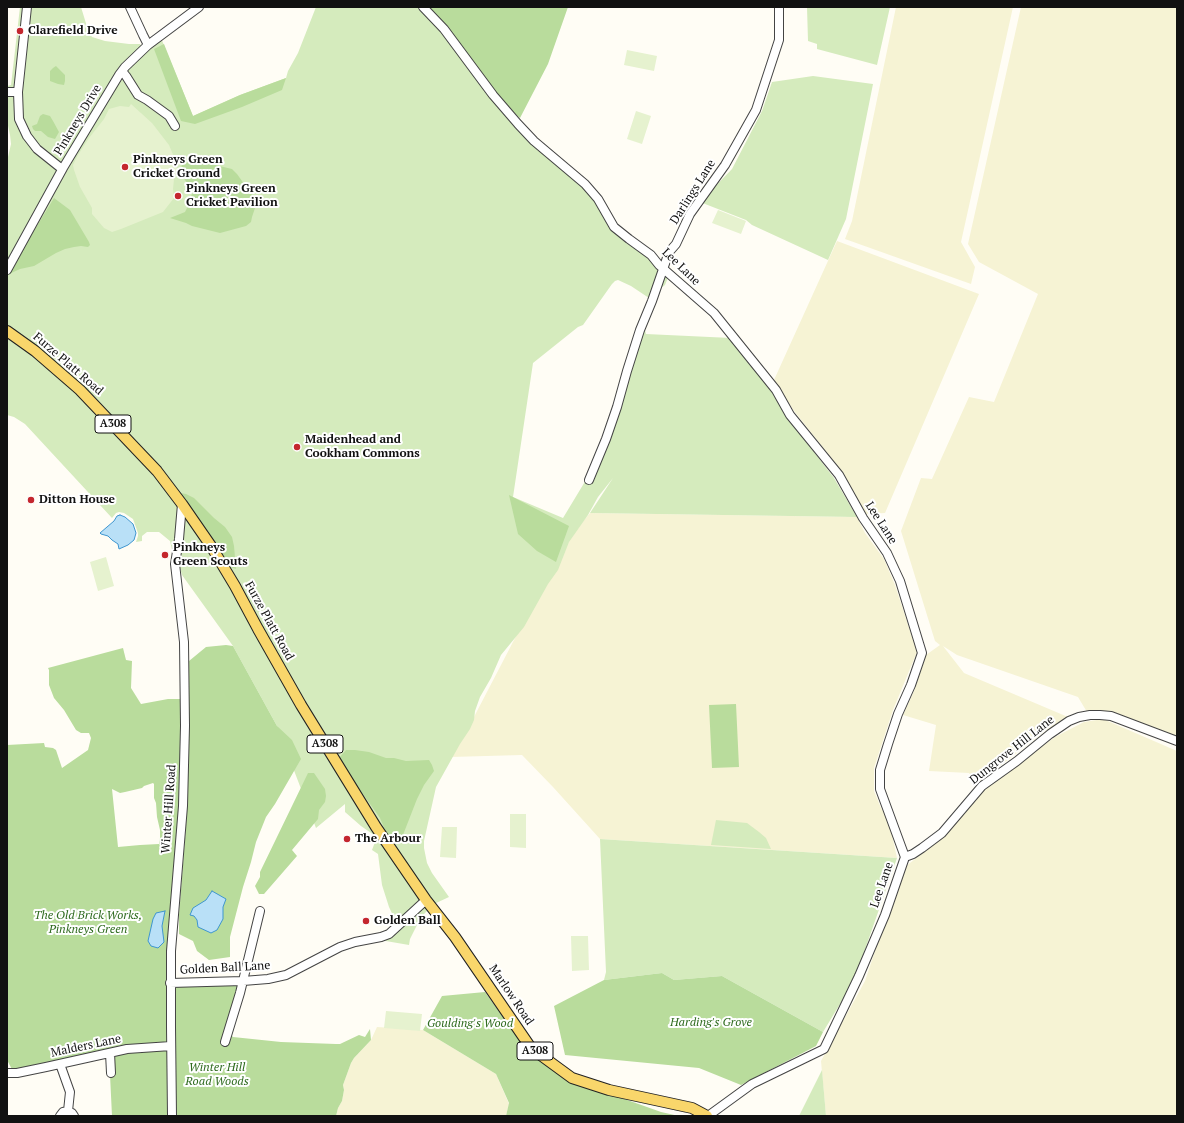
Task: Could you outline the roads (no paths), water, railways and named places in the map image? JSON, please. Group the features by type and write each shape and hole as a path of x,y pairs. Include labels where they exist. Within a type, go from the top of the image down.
{"main road":[{"name":"Furze Platt Road","path":"7,330 35,351 80,390 157,471 182,504 211,546 235,586 293,691 356,796 426,900"},
{"name":"Marlow Road","path":"426,900 455,937 531,1048 572,1078 609,1090 692,1108 708,1116"}],"street":[{"path":"27,7 18,92 19,119 27,136 37,149 62,169"},
{"path":"130,7 148,45"},
{"name":"Pinkneys Drive","path":"7,270 62,169 122,72 148,45 199,7"},
{"name":"Lee Lane","path":"423,7 444,29 494,96 518,124 534,141 585,184 598,199 614,227 651,255 659,265 714,313 776,390 790,415 839,474 862,518 887,553 900,581 922,653 911,685 898,714 880,770 880,789 905,857 885,915 862,970 824,1048 752,1084 708,1116"},
{"name":"Darlings Lane","path":"589,480 606,439 640,330 652,301 668,252 676,244 690,214 724,165 756,110 778,40 779,7"},
{"path":"122,72 138,95 169,116 175,126"},
{"path":"7,92 18,92"},
{"path":"651,255 668,252"},
{"name":"Winter Hill Road","path":"172,1116 170,983 172,925 183,806 185,726 184,642 175,564 182,504"},
{"name":"Dungrove Hill Lane","path":"905,857 913,854 942,833 982,786 1069,721 1090,715 1100,714 1111,716 1177,741"},
{"name":"Golden Ball Lane","path":"170,983 243,981 268,979 286,975 340,947 389,934 426,900"},
{"path":"225,1042 243,981 260,911"},
{"name":"Malders Lane","path":"7,1073 17,1073 127,1049 171,1046"},
{"path":"110,1053 111,1072"},
{"path":"60,1064 70,1092 71,1113 63,1112 60,1116"}],"water":[{"path":"120,515 125,517 133,524 136,533 134,540 128,545 119,549 118,544 108,536 100,533 114,521 117,516"},
{"path":"212,891 226,899 223,907 223,919 217,930 211,933 198,927 197,920 194,916 190,915 193,908 206,900"},
{"path":"165,911 162,926 164,942 158,948 151,946 148,941 153,919 156,913"}],"place":[{"name":"Clarefield Drive","path":"20,31"},
{"name":"Pinkneys Green Cricket Ground","path":"125,167"},
{"name":"Pinkneys Green Cricket Pavilion","path":"178,196"},
{"name":"Maidenhead and Cookham Commons","path":"297,447"},
{"name":"Ditton House","path":"31,500"},
{"name":"Pinkneys Green Scouts","path":"165,555"},
{"name":"The Arbour","path":"347,839"},
{"name":"Golden Ball","path":"366,921"}],"park label":[{"name":"The Old Brick Works, Pinkneys Green","path":"88,923"},
{"name":"Harding's Grove","path":"711,1023"},
{"name":"Goulding's Wood","path":"470,1024"},
{"name":"Winter Hill Road Woods","path":"217,1075"}]}
